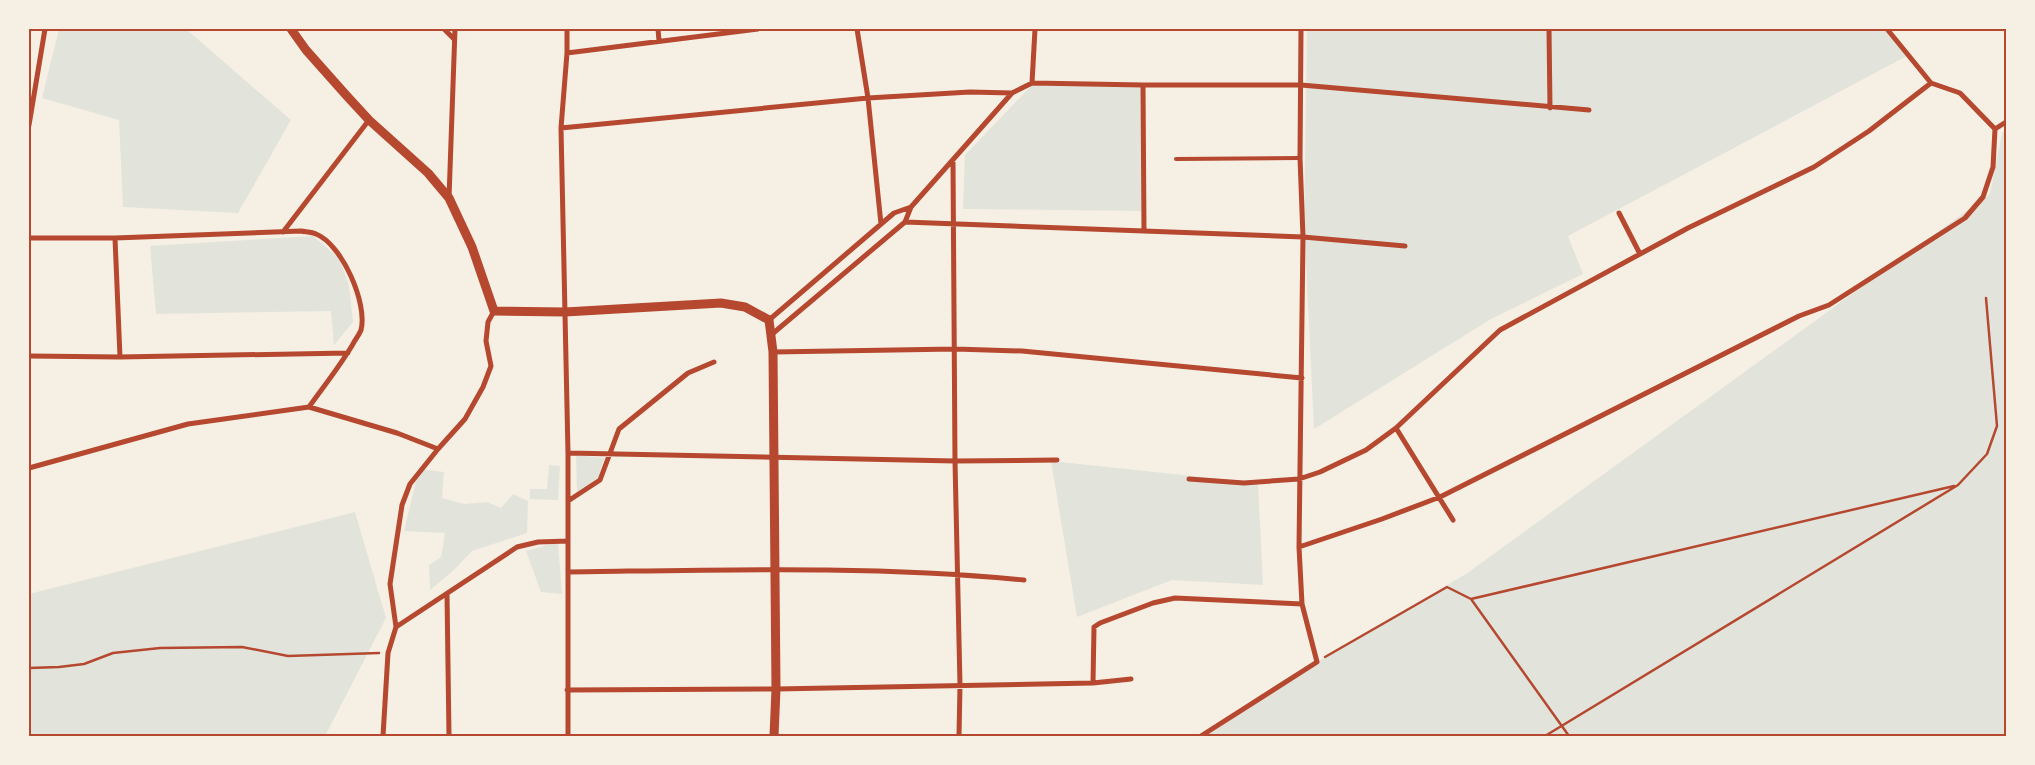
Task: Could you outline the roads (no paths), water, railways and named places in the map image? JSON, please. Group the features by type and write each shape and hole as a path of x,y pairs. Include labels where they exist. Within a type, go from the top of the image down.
{"street":[{"path":"29,125 45,29"},
{"path":"291,29 306,50 369,120 428,173 449,198 472,247 494,311 488,322 486,341 491,366 483,387 465,419 410,484 402,504 390,584 396,628 388,653 383,736"},
{"path":"444,29 454,40"},
{"path":"449,198 455,29"},
{"path":"567,29 561,128 568,453 568,736"},
{"path":"658,29 659,41"},
{"path":"567,53 758,29"},
{"path":"857,29 868,98 881,224"},
{"path":"1032,83 1035,29"},
{"path":"1201,736 1317,662 1302,604 1298,546 1303,237 1300,158 1301,29"},
{"path":"1549,29 1550,108"},
{"path":"1298,546 1382,519 1440,497 1799,316 1829,305 1965,218 1983,197 1993,167 1996,129 1960,93 1931,83 1886,29"},
{"path":"771,335 905,222 910,207 953,162 1012,93 1032,83 1143,86 1301,86 1589,110"},
{"path":"1189,479 1244,483 1298,479 1320,472 1366,450 1396,428 1500,330 1688,228 1814,167 1870,131 1931,83"},
{"path":"1143,86 1144,231"},
{"path":"561,128 868,98 970,92 1012,93"},
{"path":"283,232 369,120"},
{"path":"1996,129 2006,122"},
{"path":"953,162 955,461 960,685 959,736"},
{"path":"769,320 894,213 910,207"},
{"path":"1619,213 1640,254"},
{"path":"905,222 1303,237 1405,246"},
{"path":"29,238 116,238 301,231 316,234 331,244 354,282 362,309 361,330 348,353 309,407"},
{"path":"116,238 120,358"},
{"path":"494,311 565,312 721,303 745,307 769,320"},
{"path":"769,320 774,352 776,689 774,736"},
{"path":"774,352 955,349 1022,351 1302,378"},
{"path":"29,356 120,358 348,353"},
{"path":"568,501 600,480 608,463 609,454 619,429 688,373 714,362"},
{"path":"29,468 188,424 309,407 397,433 438,449"},
{"path":"1396,428 1453,520"},
{"path":"568,453 955,461 1057,460"},
{"path":"396,628 517,547 538,542 568,542"},
{"path":"568,572 775,569 957,574 1024,580"},
{"path":"447,594 449,736"},
{"path":"1094,683 1094,628 1100,623 1153,602 1176,598 1302,604"},
{"path":"567,690 776,689 1094,683 1131,679"}],"lane":[{"path":"1176,159 1300,158"}]}
